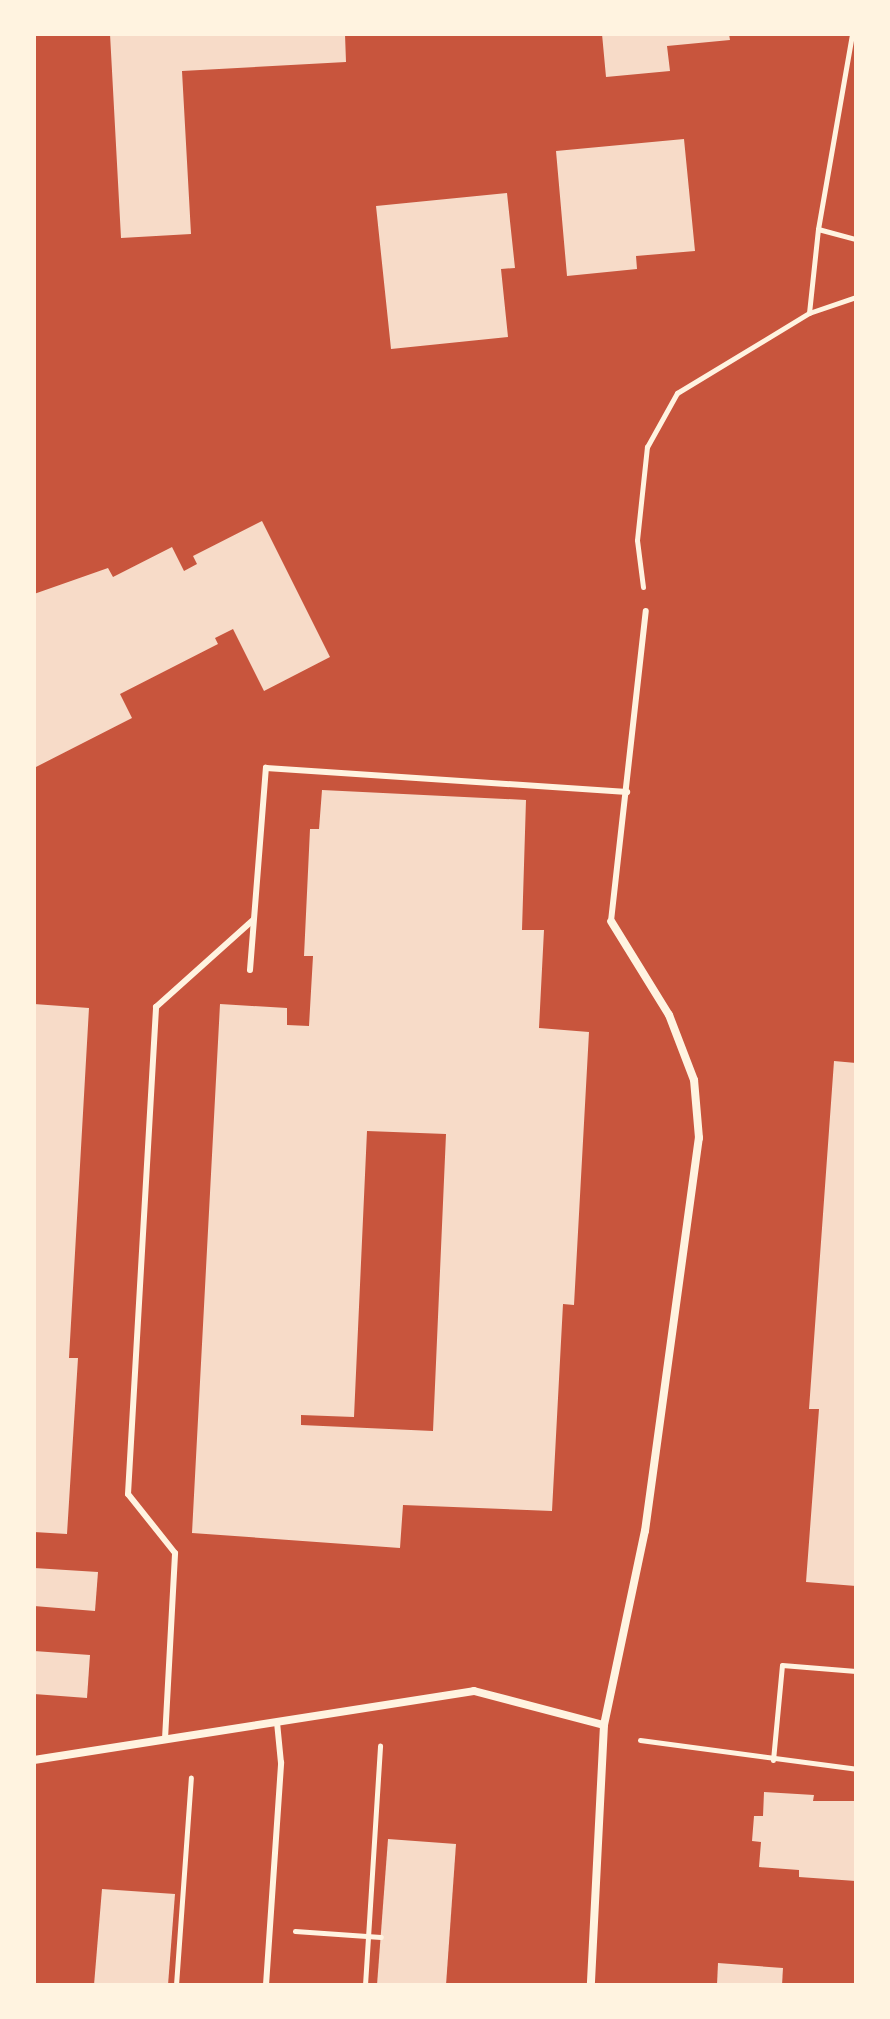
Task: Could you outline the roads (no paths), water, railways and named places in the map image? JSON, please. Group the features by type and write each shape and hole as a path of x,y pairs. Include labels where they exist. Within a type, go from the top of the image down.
{"street":[{"path":"591,1985 604,1725 645,1531 699,1138 694,1080 669,1015 611,921"},
{"path":"34,1760 474,1691 604,1725"}],"lane":[{"path":"611,921 646,611"},
{"path":"250,970 266,768 627,792"},
{"path":"165,1739 175,1553 128,1494 156,1007 253,920"},
{"path":"266,1985 281,1763 277,1722"}]}
